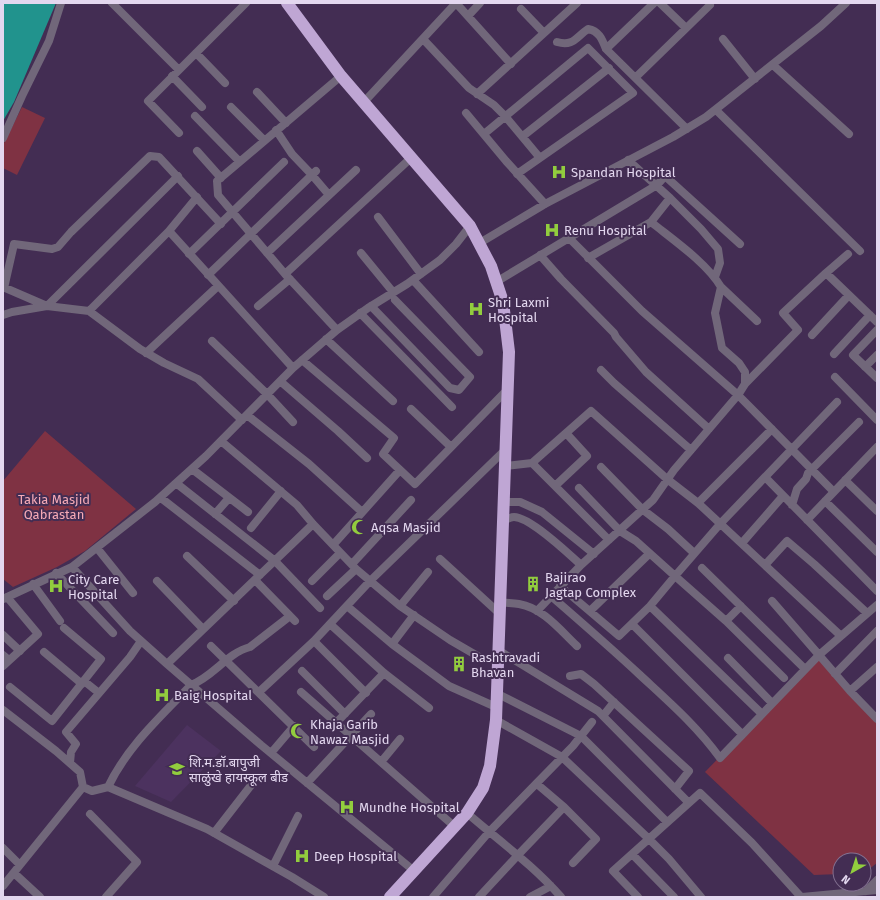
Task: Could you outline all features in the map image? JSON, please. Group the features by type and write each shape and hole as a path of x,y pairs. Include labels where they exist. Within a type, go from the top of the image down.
{"highway":[{"path":"286,3 341,76 470,226 478,244 491,266 503,302 509,352 496,720 490,766 483,788 466,813 390,897"}],"street":[{"path":"3,138 49,41 61,3"},
{"path":"112,3 176,73 202,107"},
{"path":"179,133 148,100 246,3"},
{"path":"364,102 456,3 511,64"},
{"path":"468,16 480,3"},
{"path":"478,94 577,3"},
{"path":"606,49 654,3"},
{"path":"660,3 686,28"},
{"path":"478,244 544,204 687,129 716,110 756,79 821,26 846,3"},
{"path":"636,77 710,5"},
{"path":"521,9 544,34"},
{"path":"557,42 565,44 573,42 579,35 588,29 594,30 600,35 606,49 687,129"},
{"path":"423,39 469,88 494,104 506,116 540,158"},
{"path":"723,39 756,79"},
{"path":"484,134 588,48 633,93 517,174"},
{"path":"196,53 225,83"},
{"path":"773,65 849,134"},
{"path":"522,136 609,68"},
{"path":"337,330 287,276 218,195 217,181 341,76"},
{"path":"257,92 286,122"},
{"path":"231,107 264,140"},
{"path":"716,110 860,251"},
{"path":"466,112 544,204"},
{"path":"195,116 240,161"},
{"path":"276,130 292,154 314,173 329,195"},
{"path":"197,151 221,178"},
{"path":"221,224 159,157 150,156 76,226 56,248 52,249 14,244 3,288 47,306 89,311 146,353 198,379 244,417 309,464 362,512"},
{"path":"258,306 287,276 412,158"},
{"path":"628,160 657,185 701,229 718,249 720,263 715,277"},
{"path":"189,254 284,162"},
{"path":"267,253 356,170"},
{"path":"208,275 314,173"},
{"path":"3,316 12,312 47,306 178,176"},
{"path":"496,282 657,185 666,176 740,244"},
{"path":"89,311 169,231 197,197"},
{"path":"588,258 651,222 670,198"},
{"path":"378,217 421,274"},
{"path":"651,222 701,263 715,277 721,287 757,321"},
{"path":"3,666 6,657 20,651 38,634 5,598 56,573 72,567 161,498 221,441 302,360 360,312 394,296 440,260 456,244 470,226"},
{"path":"169,231 293,368"},
{"path":"569,238 642,311 738,395 834,492"},
{"path":"361,253 394,296 470,377 459,390 450,388 371,306"},
{"path":"537,611 581,565 653,500 667,479 738,395 745,384 798,330 783,313 848,254"},
{"path":"540,255 560,279 614,333 646,372 709,429"},
{"path":"826,273 877,322"},
{"path":"413,280 479,352"},
{"path":"146,353 218,286"},
{"path":"721,287 715,313 722,348 739,363 745,372 745,384"},
{"path":"812,335 849,295"},
{"path":"360,312 452,407"},
{"path":"834,354 870,315"},
{"path":"877,330 853,355 877,378"},
{"path":"326,339 393,401"},
{"path":"212,341 267,394 293,422"},
{"path":"865,367 877,355"},
{"path":"302,360 394,438 383,454 415,484 507,390"},
{"path":"601,370 691,450"},
{"path":"835,377 877,420"},
{"path":"280,381 338,431 366,458"},
{"path":"560,586 619,636 650,606 720,524 837,402"},
{"path":"411,409 451,447"},
{"path":"504,466 532,463 591,411 667,479 698,503 841,636"},
{"path":"792,505 797,489 806,479 808,473 860,422"},
{"path":"698,503 772,429"},
{"path":"555,486 587,456 566,433"},
{"path":"221,441 297,505 354,567 400,606 450,640 481,658 498,655 598,711 689,803"},
{"path":"807,520 877,447"},
{"path":"260,692 314,641 370,582 505,450"},
{"path":"532,463 609,540"},
{"path":"601,467 642,509 668,529 694,553"},
{"path":"192,469 248,512"},
{"path":"333,545 400,470"},
{"path":"765,477 877,591"},
{"path":"845,480 877,511"},
{"path":"176,483 275,561 320,608"},
{"path":"578,488 620,531 636,541 726,621 784,678"},
{"path":"251,528 281,491"},
{"path":"742,543 783,496"},
{"path":"108,787 115,773 131,749 156,720 191,685 197,683 226,660 293,618 258,577 161,498"},
{"path":"215,514 229,498"},
{"path":"328,596 411,500"},
{"path":"825,501 877,552"},
{"path":"503,502 520,502 542,512 594,554"},
{"path":"502,521 513,517 521,518 542,532 581,565"},
{"path":"167,664 313,524"},
{"path":"765,565 787,541 867,613"},
{"path":"97,548 133,593"},
{"path":"312,581 340,553"},
{"path":"590,611 649,554"},
{"path":"186,556 234,601"},
{"path":"440,559 499,608 520,604 537,611 547,617 577,646"},
{"path":"72,567 141,641 271,753 414,870"},
{"path":"702,568 805,668"},
{"path":"400,606 428,572"},
{"path":"56,573 113,633"},
{"path":"157,581 204,629"},
{"path":"10,687 52,721 101,659 62,624 33,584"},
{"path":"551,596 662,694 705,738 720,758 805,668 877,604"},
{"path":"772,601 850,691 875,714"},
{"path":"347,606 392,644 449,686 496,707"},
{"path":"650,606 762,714"},
{"path":"726,621 741,606"},
{"path":"392,644 414,616"},
{"path":"330,624 384,674 429,708"},
{"path":"632,624 742,734"},
{"path":"835,674 877,631"},
{"path":"3,635 20,651"},
{"path":"70,763 71,752 76,744 66,732 130,657 141,641"},
{"path":"314,641 366,693"},
{"path":"211,646 260,692 314,747"},
{"path":"44,652 99,693"},
{"path":"728,658 772,703"},
{"path":"850,691 877,666"},
{"path":"302,671 345,714"},
{"path":"336,723 384,674"},
{"path":"570,676 581,674 594,684 689,771 675,789"},
{"path":"301,692 454,826"},
{"path":"496,693 581,736 667,822"},
{"path":"603,716 614,702"},
{"path":"3,710 56,751 80,772 83,787"},
{"path":"307,783 371,714"},
{"path":"496,720 562,757 669,859 701,897"},
{"path":"433,897 489,832 562,757 592,722"},
{"path":"271,753 294,726"},
{"path":"381,762 400,739"},
{"path":"214,833 252,784"},
{"path":"536,784 564,807 596,839 573,863"},
{"path":"83,787 92,791 108,787 214,833 324,897"},
{"path":"3,886 83,787"},
{"path":"638,897 613,871 700,793 752,843 802,897 872,892 877,880"},
{"path":"479,897 564,807"},
{"path":"466,813 518,855 551,886 560,897"},
{"path":"90,814 136,862 109,896"},
{"path":"273,866 298,816"},
{"path":"3,848 20,865"},
{"path":"632,854 674,897"},
{"path":"14,873 40,897"},
{"path":"530,897 551,886"}],"shaded area":[{"path":"3,3 56,3 14,102 3,121"},
{"name":"शि.म.डॉ.बापुजी साळुंखे हायस्कूल बीड","path":"187,725 221,751 171,802 135,786"}],"green space":[{"path":"22,107 45,118 17,175 3,168 3,145"},
{"name":"Takia Masjid Qabrastan","path":"45,431 136,509 85,551 57,567 13,587 3,579 3,481"},
{"path":"819,655 877,719 877,863 872,867 872,852 832,852 832,874 814,875 705,772"}],"place":[{"name":"Spandan Hospital","path":"559,172"},
{"name":"Renu Hospital","path":"552,230"},
{"name":"Shri Laxmi Hospital","path":"476,309"},
{"name":"Aqsa Masjid","path":"359,527"},
{"name":"Bajirao Jagtap Complex","path":"533,584"},
{"name":"City Care Hospital","path":"56,586"},
{"name":"Rashtravadi Bhavan","path":"459,664"},
{"name":"Baig Hospital","path":"162,695"},
{"name":"Khaja Garib Nawaz Masjid","path":"298,731"},
{"name":"शि.म.डॉ.बापुजी साळुंखे हायस्कूल बीड","path":"177,769"},
{"name":"Mundhe Hospital","path":"347,807"},
{"name":"Deep Hospital","path":"302,856"}]}
